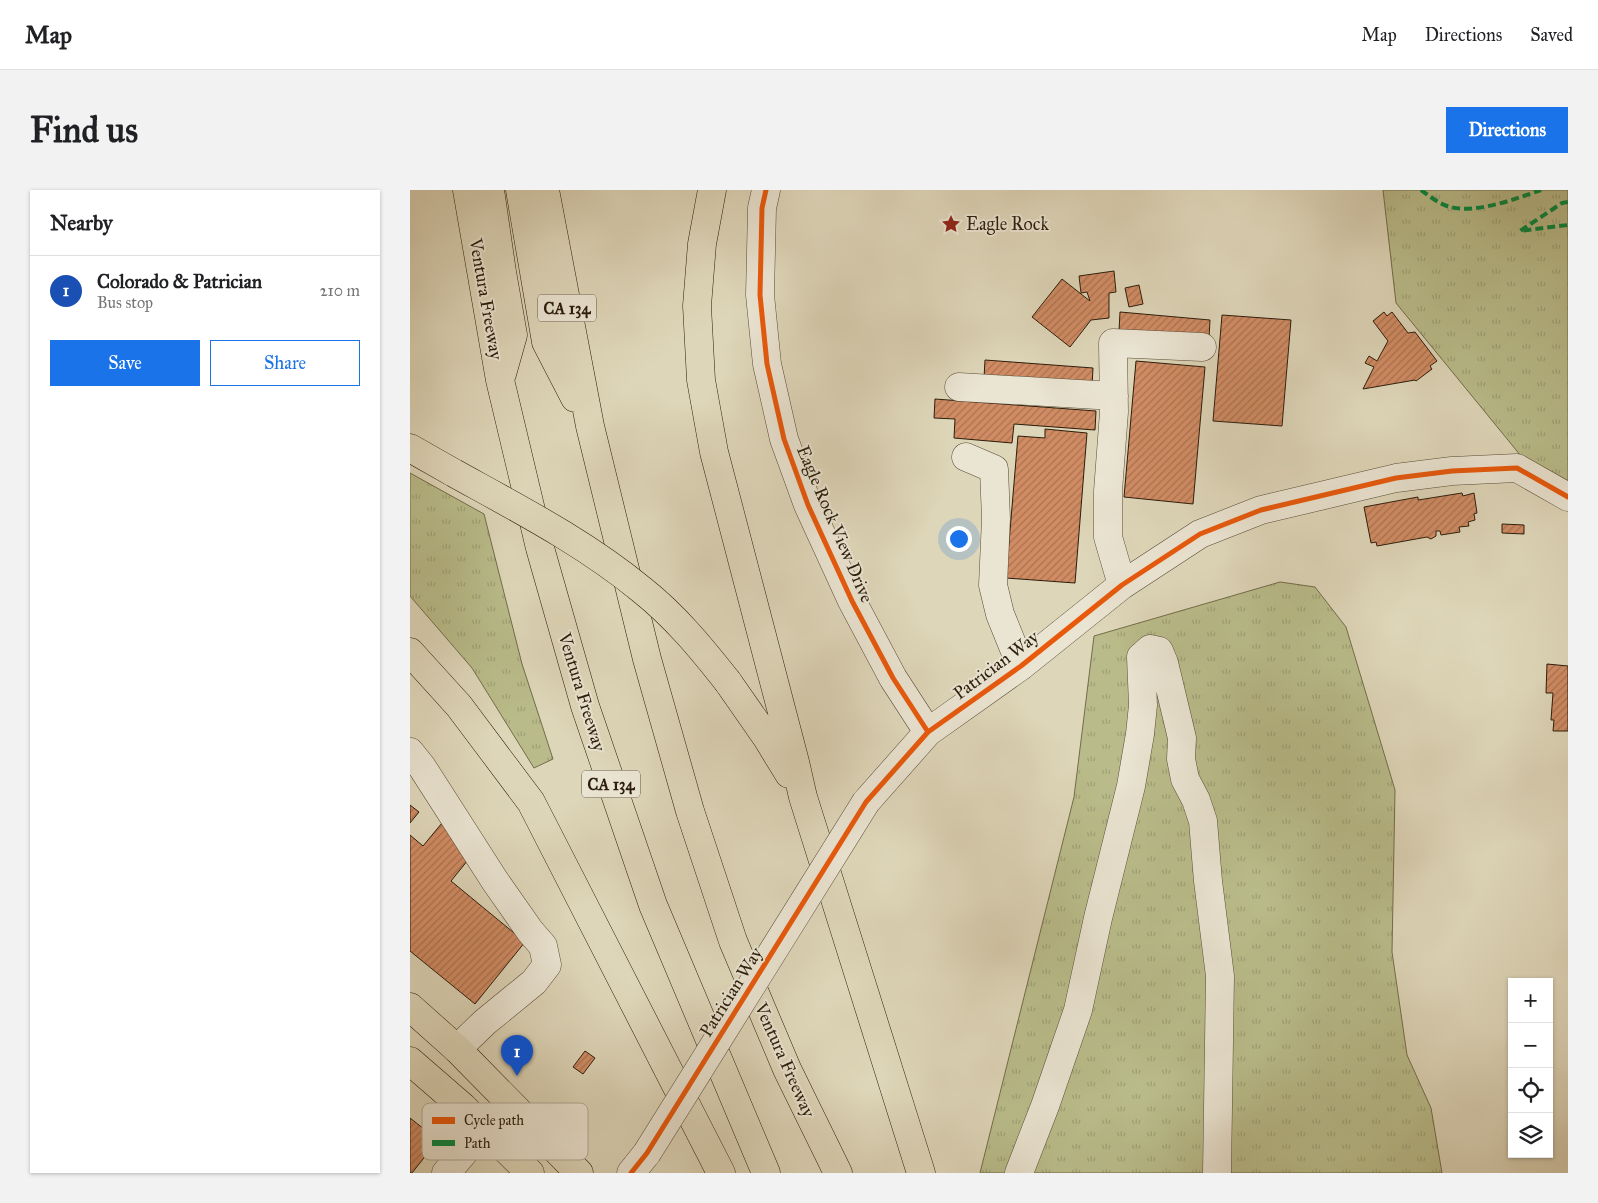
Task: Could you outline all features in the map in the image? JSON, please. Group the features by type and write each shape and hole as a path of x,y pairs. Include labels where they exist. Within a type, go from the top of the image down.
{"main road":[{"name":"Ventura Freeway","path":"467,190 500,380 540,548 588,715 653,905 766,1173"},
{"path":"490,190 513,335 500,380"},
{"path":"520,190 546,342 590,426"},
{"name":"Ventura Freeway","path":"545,190 590,426 647,659 693,820 733,941 787,1069 838,1173"},
{"path":"712,190 702,244 697,306 702,380 714,452 803,797 921,1173"},
{"path":"410,448 566,535 643,590 690,636 728,682 767,738 803,797"},
{"path":"410,644 531,802 721,1173"},
{"path":"410,652 459,706"},
{"path":"410,1007 457,1049 510,1103"},
{"path":"410,1061 458,1103"},
{"path":"516,1160 530,1173"},
{"path":"566,1160 579,1173"}],"street":[{"name":"Eagle Rock View Drive","path":"766,190 762,208 760,295 767,364 784,439 808,505 852,601 893,678 928,732"},
{"path":"1122,585 1108,537 1108,491 1114,412 1113,343 1202,347"},
{"path":"959,386 1114,396"},
{"path":"966,457 994,469 996,518 993,585 1000,614 1021,666"},
{"name":"Patrician Way","path":"639,1163 866,802 928,732 1021,666 1122,585 1200,534 1261,510 1396,478 1452,471 1517,468 1568,496"},
{"path":"1019,1173 1046,1106 1078,1010 1098,918 1131,786 1143,705 1141,657 1150,649 1159,651 1164,663 1182,738 1181,759 1185,779 1196,800 1203,821 1208,881 1220,976 1217,1173"},
{"path":"410,752 422,767 495,880 530,931 543,946 547,965 534,982 485,1022 457,1049"},
{"path":"446,1173 457,1160"}],"green space":[{"path":"1383,190 1568,190 1568,482 1521,456 1396,303"},
{"path":"410,473 484,514 522,664 553,759 534,768 472,668 410,596"},
{"path":"1280,582 1315,587 1346,627 1395,790 1392,952 1407,1055 1431,1108 1442,1173 980,1173 1074,797 1094,636"}],"building":[{"path":"1114,271 1116,292 1109,293 1109,318 1091,320 1070,347 1032,317 1062,279 1090,301 1087,292 1081,293 1079,276"},
{"path":"1139,285 1143,304 1129,307 1125,288"},
{"path":"1120,312 1210,320 1209,338 1119,331"},
{"path":"1384,312 1387,316 1392,312 1408,333 1415,332 1437,361 1430,366 1432,369 1416,381 1363,389 1374,367 1365,363 1369,356 1377,361 1388,341 1373,321"},
{"path":"1222,315 1291,320 1282,426 1213,421"},
{"path":"985,360 1093,368 1092,386 984,378"},
{"path":"1136,361 1205,367 1193,504 1124,497"},
{"path":"935,399 1096,411 1095,430 1014,424 1012,443 954,438 955,419 934,418"},
{"path":"1045,429 1087,433 1075,583 1006,578 1018,436 1045,438"},
{"path":"1462,493 1463,496 1474,493 1477,513 1474,514 1475,520 1468,522 1469,526 1459,527 1460,532 1441,535 1440,531 1436,531 1436,536 1431,539 1427,537 1377,546 1376,542 1371,543 1364,507 1418,497 1418,500"},
{"path":"1502,524 1524,525 1524,534 1502,533"},
{"path":"1547,664 1568,666 1568,731 1553,731 1554,720 1551,720 1553,693 1546,693"},
{"path":"410,805 419,812 410,823"},
{"path":"442,823 468,860 451,881 525,942 475,1004 410,951 410,835 423,846"},
{"path":"585,1051 595,1058 583,1074 573,1067"},
{"path":"410,1118 422,1127 422,1160 410,1173"}],"marked path":[{"path":"1421,190 1447,206 1469,209 1494,205 1541,190"},
{"path":"1568,202 1562,203 1520,231 1568,225"}],"cycle path":[{"path":"766,190 762,208 760,295 767,364 784,439 808,505 852,601 893,678 928,732"},
{"path":"631,1173 647,1153 866,802 928,732 1021,666 1122,585 1200,534 1261,510 1396,478 1452,471 1517,468 1568,497"}],"place":[{"name":"Eagle Rock","path":"951,224"},
{"name":"Colorado & Patrician","path":"517,1076"}]}
